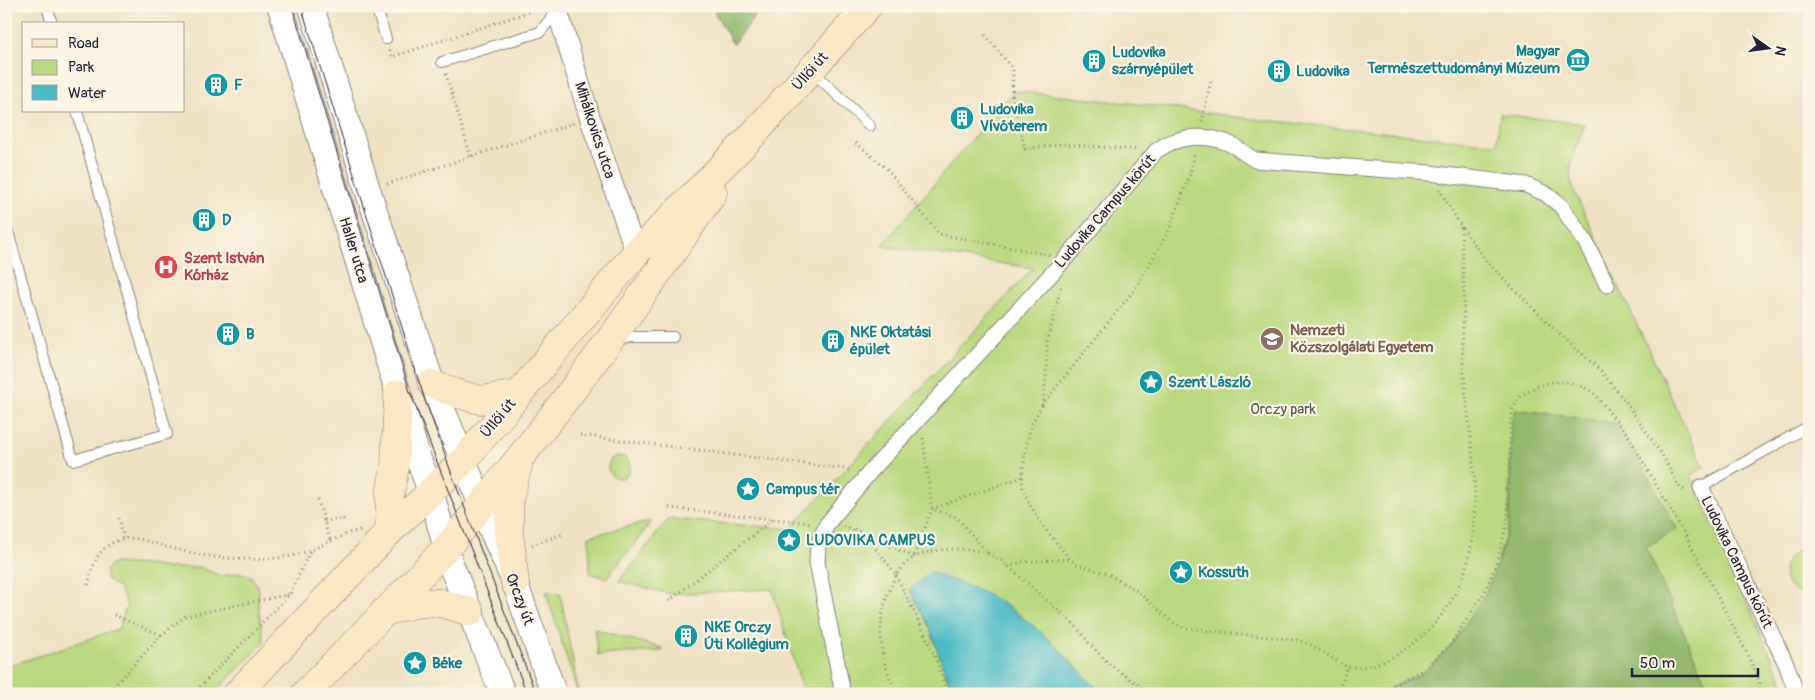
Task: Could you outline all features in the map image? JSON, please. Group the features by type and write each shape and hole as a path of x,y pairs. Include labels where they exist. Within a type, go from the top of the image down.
{"main road":[{"name":"Üllői út","path":"237,694 390,532 464,460 636,253 752,136 867,7"},
{"name":"Üllői út","path":"304,694 446,548 481,506 608,342 666,263 752,136"},
{"path":"432,384 480,400 518,394"},
{"path":"390,532 390,494 395,466 398,394"},
{"path":"515,582 509,531 509,499 521,455"},
{"path":"384,612 418,604 434,603 470,612"}],"street":[{"name":"Haller utca","path":"280,6 398,394 431,492 446,548"},
{"name":"Haller utca","path":"311,6 368,190 432,384 464,460"},
{"name":"Mihálkovics utca","path":"553,8 636,253"},
{"name":"Ludovika Campus körút","path":"843,694 817,562 818,545 827,524 870,472 1066,258 1156,151 1165,144 1186,138 1198,138 1231,144 1255,160 1429,172 1526,184 1546,194 1561,206 1586,241 1607,286"},
{"name":"Orczy út","path":"464,460 481,506 515,582 554,694"},
{"name":"Ludovika Campus körút","path":"1701,487 1787,666 1795,694"},
{"path":"446,548 503,694"}],"lane":[{"path":"48,6 52,22"},
{"path":"376,6 386,39"},
{"path":"442,62 540,32 553,8"},
{"path":"811,70 870,126"},
{"path":"6,225 73,460 167,434 77,112"},
{"path":"608,342 631,337 673,337"},
{"path":"1701,487 1809,426"}],"path":[{"path":"386,39 392,57 553,8"},
{"path":"984,35 1013,69 1012,94 1025,150 1062,144 1156,151"},
{"path":"436,43 471,157"},
{"path":"1211,80 1190,174 1169,230 1135,289 1042,406 1031,425 1024,454 1022,477 1023,490 1030,505 1043,526 1070,559 1076,564 1108,574 1137,591 1172,622 1184,628 1297,640 1311,645 1347,667 1358,669 1388,660 1409,647 1427,633 1442,616 1454,595 1466,567 1473,537 1476,510 1473,453 1465,397 1462,226"},
{"path":"368,190 590,118"},
{"path":"856,143 887,169 939,234 1066,258 1047,343 1046,378 1042,406"},
{"path":"1429,172 1462,226 1488,263 1557,332 1600,370 1626,402 1662,455 1680,488 1707,501"},
{"path":"1382,694 1391,686 1423,670 1450,645 1484,593 1496,564 1507,525 1510,421 1513,408 1520,396 1537,386 1551,382 1570,382 1592,392 1629,437 1688,540 1746,651 1760,682 1757,693 1766,694"},
{"path":"914,557 932,509 920,419"},
{"path":"580,435 870,472"},
{"path":"932,509 1022,477"},
{"path":"318,500 330,541"},
{"path":"669,508 774,518 850,528 914,557"},
{"path":"932,509 956,517 988,553"},
{"path":"119,518 124,538"},
{"path":"324,521 343,518 345,522"},
{"path":"669,601 774,518"},
{"path":"850,528 873,546 887,561 896,575 925,630 942,674 947,694"},
{"path":"88,585 92,568 101,550 124,538 230,558 253,559 273,558 310,550 349,532"},
{"path":"546,539 562,534"},
{"path":"898,694 886,668 880,636 882,614 891,584 905,564 914,557 934,550 953,548 988,553 1002,560 1069,619 1108,663 1151,694"},
{"path":"193,694 290,594 310,550"},
{"path":"1008,566 1022,562 1070,559"},
{"path":"108,694 162,636 186,616 290,594"},
{"path":"114,615 162,636"},
{"path":"1338,694 1347,667"}],"green space":[{"path":"709,6 763,6 733,44"},
{"name":"Orczy park","path":"1015,91 1165,107 1235,117 1497,144 1500,114 1585,124 1572,157 1570,178 1575,193 1704,467 1691,476 1788,694 1102,694 1053,643 1032,625 989,596 910,590 929,626 953,694 804,694 772,589 670,594 619,581 669,519 790,529 1033,268 882,246 1007,98"},
{"path":"1515,409 1615,423 1627,438 1677,529 1646,547 1711,694 1384,694 1391,688 1424,672 1451,646 1485,594 1509,525 1511,421"},
{"path":"619,456 627,459 630,467 627,475 619,478 611,475 608,467 611,459"},
{"path":"652,521 607,578 590,573 589,536"},
{"path":"1809,549 1809,595 1798,593 1790,587 1784,572 1790,557 1798,551"},
{"path":"113,563 167,568 200,567 221,576 240,573 251,576 259,588 258,604 264,643 213,694 6,694 6,667 118,629 127,605 119,588 106,579 106,570"},
{"path":"546,592 560,593 579,694 578,694"},
{"path":"594,629 662,648 662,651 598,655"}],"water":[{"path":"930,572 983,592 1021,616 1050,640 1102,694 953,694 929,626 910,590"}],"tram line":[{"path":"292,6 410,392 527,694"},
{"path":"301,6 422,391 536,694"}],"place":[{"name":"Magyar Természettudományi Múzeum","path":"1578,60"},
{"name":"Ludovika szárnyépület","path":"1094,61"},
{"name":"Ludovika","path":"1279,71"},
{"name":"F","path":"216,85"},
{"name":"Ludovika Vívóterem","path":"962,118"},
{"name":"D","path":"204,220"},
{"name":"Szent István Kórház","path":"166,267"},
{"name":"B","path":"228,334"},
{"name":"Nemzeti Közszolgálati Egyetem","path":"1272,339"},
{"name":"NKE Oktatási épület","path":"833,341"},
{"name":"Szent László","path":"1151,382"},
{"name":"Campus tér","path":"748,489"},
{"name":"LUDOVIKA CAMPUS","path":"789,540"},
{"name":"Kossuth","path":"1181,572"},
{"name":"NKE Orczy Úti Kollégium","path":"686,636"},
{"name":"Béke","path":"415,663"}]}
